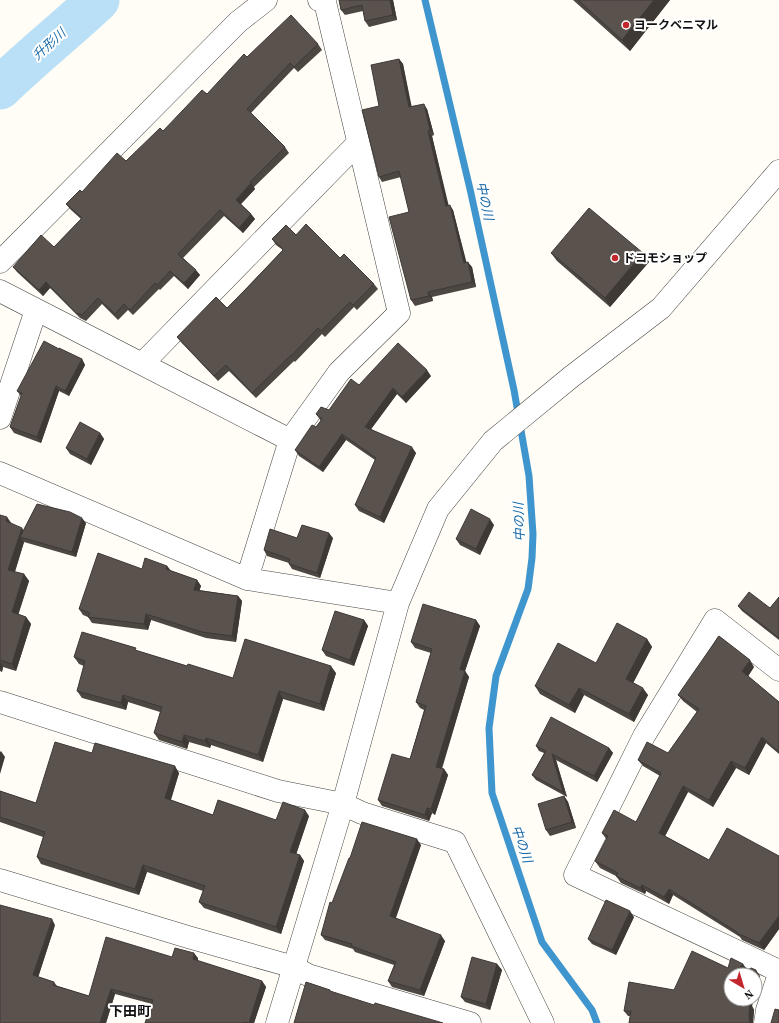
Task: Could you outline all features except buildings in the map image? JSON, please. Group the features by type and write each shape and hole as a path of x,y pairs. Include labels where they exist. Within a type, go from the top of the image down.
{"street":[{"path":"0,262 238,22 266,0"},
{"path":"248,579 290,440 339,372 399,313 324,2 319,0"},
{"path":"142,364 358,142"},
{"path":"277,1023 343,804 398,603 438,509 494,441 571,377 661,308 779,171"},
{"path":"0,291 290,440"},
{"path":"0,418 36,310"},
{"path":"0,473 248,579 398,603"},
{"path":"765,1023 767,1010 779,972 575,875 644,736 715,620 779,670"},
{"path":"0,702 278,791 343,804 362,813 455,842 543,1023"},
{"path":"0,880 181,935 294,967 308,975 470,1023"}],"waterway":[{"name":"升形川","path":"0,88 98,0"},
{"name":"中の川","path":"425,0 470,189 514,390 529,476 533,534 532,558 528,589 496,676 489,728 492,793 542,942 592,1010 597,1023"}],"place":[{"name":"ヨークベニマル","path":"626,25"},
{"name":"ドコモショップ","path":"615,258"}],"district":[{"name":"下田町","path":"130,1011"}]}
